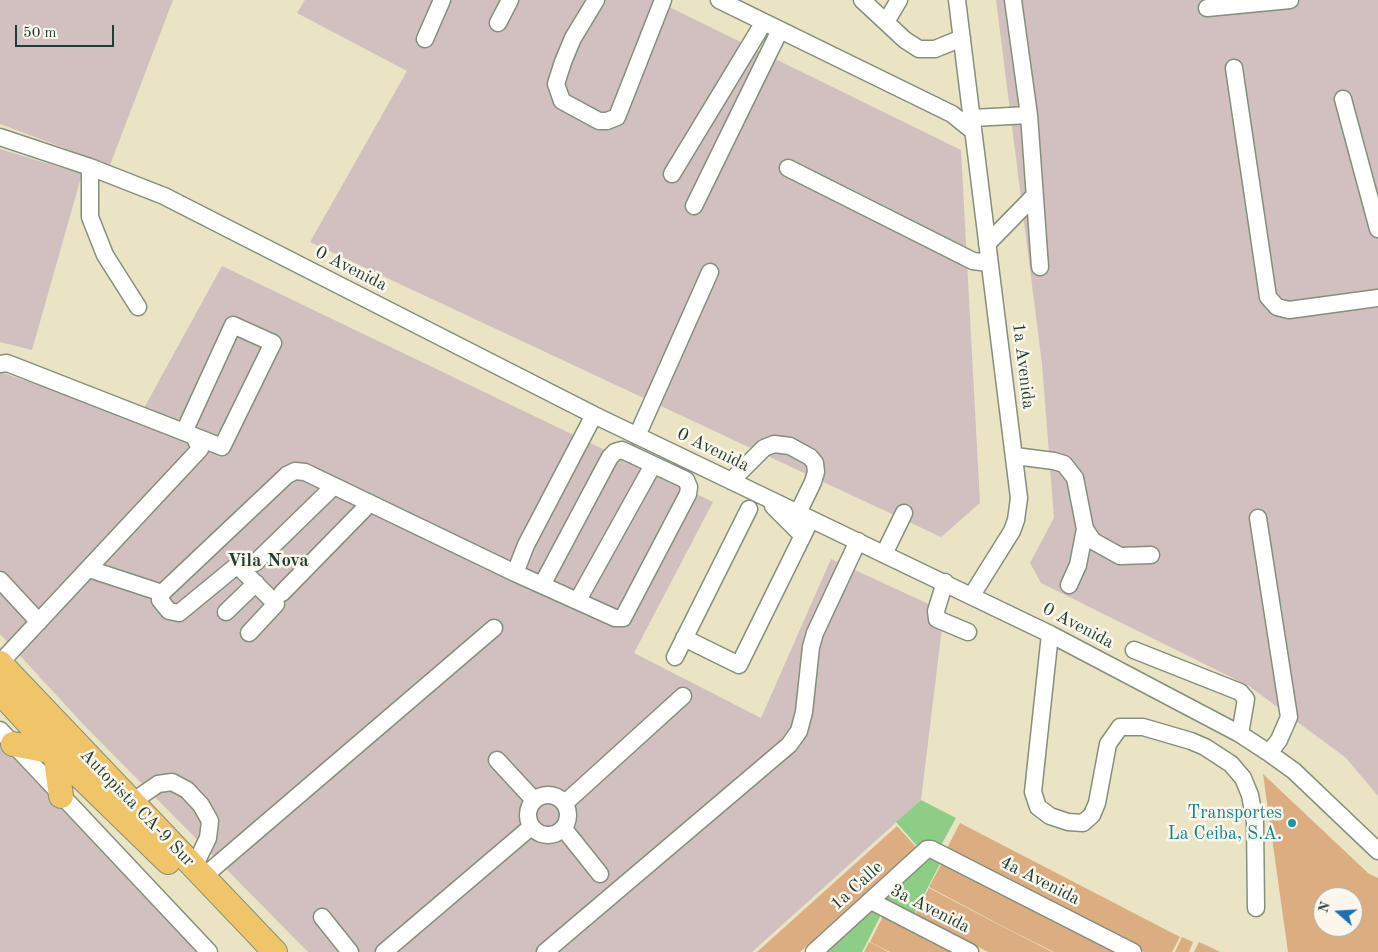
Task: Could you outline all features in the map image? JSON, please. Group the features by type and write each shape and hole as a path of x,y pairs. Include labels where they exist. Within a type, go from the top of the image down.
{"highway":[{"name":"Autopista CA-9 Sur","path":"0,663 275,952"},
{"name":"Autopista CA-9 Sur","path":"0,692 55,752 176,870 254,952"},
{"path":"4,741 55,752 61,796"}],"street":[{"path":"425,39 442,0"},
{"path":"498,23 510,0"},
{"path":"596,0 573,38 562,62 556,84 562,101 599,121 607,122 617,116 663,0"},
{"path":"719,0 973,125 1029,115"},
{"path":"862,0 905,40 920,49 935,50 962,38"},
{"path":"886,22 899,0"},
{"name":"1a Avenida","path":"957,0 1015,456 1018,498 1016,520 1006,543 972,595"},
{"path":"1013,0 1029,115 1040,267"},
{"path":"1207,8 1248,2 1290,0"},
{"path":"672,174 764,22"},
{"path":"694,206 780,30"},
{"path":"1234,68 1268,297 1277,307 1289,310 1378,298"},
{"path":"1343,99 1378,229"},
{"name":"0 Avenida","path":"0,137 90,167 164,196 594,415 1050,634 1240,734 1269,753 1321,795 1378,851"},
{"path":"90,167 90,217 105,255 138,307"},
{"path":"788,168 972,261 990,263"},
{"path":"987,244 1035,195"},
{"path":"637,436 710,272"},
{"path":"0,364 7,363 222,447 273,342 233,325 189,434"},
{"path":"515,572 526,545 594,415"},
{"path":"0,663 200,449 189,434"},
{"path":"684,638 739,665 802,535 816,472 815,463 810,457 790,446 774,444 764,448 731,481"},
{"path":"249,633 276,604 241,568 236,566 179,613 169,611 160,600 162,593 287,476 295,471 305,472 542,585 615,618 623,618 688,494 689,487 686,480 622,450 615,452 610,457 542,585"},
{"path":"1015,456 1054,460 1064,464 1075,478 1085,528 1093,541 1120,556 1151,556"},
{"path":"578,600 653,465"},
{"path":"254,563 334,486"},
{"path":"764,497 802,535"},
{"path":"282,593 370,503"},
{"path":"675,657 748,509"},
{"path":"884,554 904,513"},
{"path":"1258,518 1288,717 1279,740 1269,753"},
{"path":"1070,584 1078,565 1085,528"},
{"path":"545,952 789,745 799,731 804,712 811,647 815,633 858,541"},
{"path":"89,569 162,593"},
{"path":"0,580 38,622"},
{"path":"945,582 936,610 937,619 968,632"},
{"path":"226,612 256,584"},
{"path":"199,872 494,628"},
{"path":"1050,634 1033,792 1038,807 1050,816 1068,822 1083,822 1092,815 1097,802 1108,744 1120,727 1143,728 1192,741 1205,747 1232,764 1243,778 1250,795 1255,822 1256,908"},
{"path":"1134,650 1240,692 1246,699 1240,734"},
{"path":"565,803 683,696"},
{"path":"4,741 61,796 209,952"},
{"path":"497,760 534,800"},
{"path":"132,802 158,784 172,782 187,790 201,805 210,821 208,838 199,872"},
{"path":"546,794 556,796 565,803 568,811 568,820 564,829 556,834 547,836 538,833 531,827 528,817 529,806 534,800 546,794"},
{"path":"384,952 531,827"},
{"path":"564,829 600,874"},
{"name":"1a Calle","path":"814,952 927,849"},
{"name":"4a Avenida","path":"927,849 934,849 1133,952"},
{"name":"3a Avenida","path":"871,901 970,952"},
{"path":"322,917 350,952"}],"shaded area":[{"path":"0,0 173,0 110,165 0,124"},
{"path":"305,0 655,0 961,150 980,503 941,537 310,242 407,71 297,13"},
{"path":"996,0 1378,0 1378,796 1346,758 1249,686 1041,583 1030,563 1054,518 1042,364"},
{"path":"0,149 82,174 32,350 0,342"},
{"name":"Vila Nova","path":"222,266 713,502 634,653 761,718 831,559 944,611 921,800 752,952 308,952 83,724 0,634 0,372 138,419"},
{"path":"0,741 199,952 0,952"}],"green space":[{"path":"921,800 956,818 940,847 918,847 896,822"},
{"path":"928,855 942,860 914,914 882,899"},
{"path":"871,911 881,915 862,952 825,952"}],"building":[{"name":"Transportes La Ceiba, S.A.","path":"1263,774 1368,873 1378,878 1378,952 1288,952"},
{"path":"960,823 1180,937 1172,952 1144,952 946,850"},
{"path":"897,826 916,847 800,952 757,952"},
{"path":"943,861 1118,952 1054,952 1010,930 929,887"},
{"path":"929,888 1052,952 988,952 915,914"},
{"path":"883,916 953,952 890,952 870,942"},
{"path":"1182,937 1193,942 1189,952 1175,952"},
{"path":"869,942 881,948 888,952 864,952"},
{"path":"1199,942 1210,947 1220,952 1194,952"}],"place":[{"name":"Transportes La Ceiba, S.A.","path":"1292,823"}],"district":[{"name":"Vila Nova","path":"268,561"}]}
